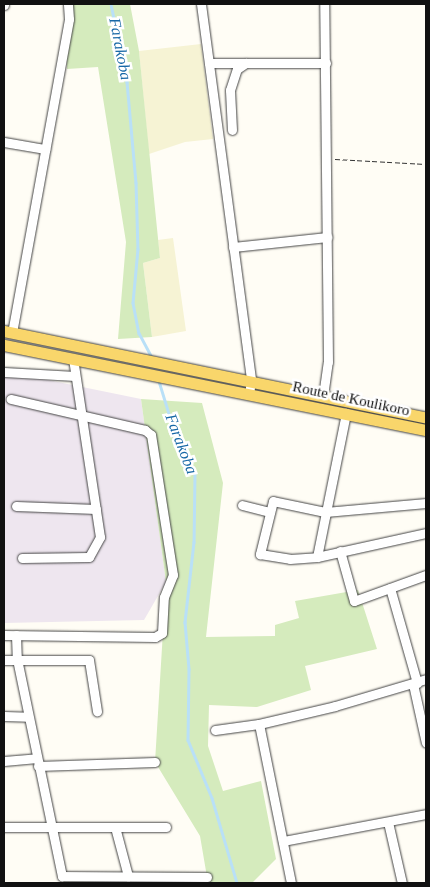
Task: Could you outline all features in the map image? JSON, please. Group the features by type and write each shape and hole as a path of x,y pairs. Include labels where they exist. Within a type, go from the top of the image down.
{"main road":[{"name":"Route de Koulikoro","path":"8,332 426,418"},
{"name":"Route de Koulikoro","path":"4,345 426,430"}],"street":[{"path":"8,332 69,19 68,4"},
{"path":"202,4 251,381 249,394"},
{"path":"323,396 328,362 324,4"},
{"path":"209,63 326,63"},
{"path":"232,130 230,90 238,69 246,63"},
{"path":"4,142 45,149"},
{"path":"234,247 327,237"},
{"path":"22,558 89,557 100,537 73,359"},
{"path":"4,372 75,376"},
{"path":"4,635 155,637 162,633 164,597 173,575 151,435 145,430 81,414 11,400"},
{"path":"317,557 346,413"},
{"path":"426,503 325,512 272,501 260,554 290,559 317,557 426,533"},
{"path":"242,505 270,512"},
{"path":"16,506 96,509"},
{"path":"340,552 354,601 426,575"},
{"path":"390,588 419,682 426,743"},
{"path":"16,635 17,659 28,717 62,876 206,877"},
{"path":"4,660 89,660 97,711"},
{"path":"214,730 259,724 419,682"},
{"path":"4,716 28,717"},
{"path":"259,724 291,883"},
{"path":"4,761 155,762"},
{"path":"283,841 426,814"},
{"path":"388,822 402,883"},
{"path":"4,827 166,827"},
{"path":"115,827 128,876"}],"path":[{"path":"326,158 426,164"}],"shaded area":[{"path":"201,44 213,139 185,142 149,154 139,51"},
{"path":"173,238 186,331 152,337 143,263 160,258 158,240"},
{"path":"4,371 141,399 166,582 144,620 4,623"}],"green space":[{"path":"65,4 130,4 139,51 160,258 143,263 152,337 118,339 126,242 98,67 67,69"},
{"path":"141,399 202,403 223,483 206,637 275,636 275,625 299,618 295,601 358,590 377,649 305,666 311,690 257,707 209,705 208,746 223,791 261,781 276,859 252,883 204,883 207,877 200,836 155,762 166,582"}],"waterway":[{"name":"Farakoba","path":"111,4 127,82 136,183 138,249 133,303 139,333 151,356"},
{"name":"Farakoba","path":"159,381 169,414 195,474 194,542 185,622 189,669 188,740 212,798 237,883"}]}
